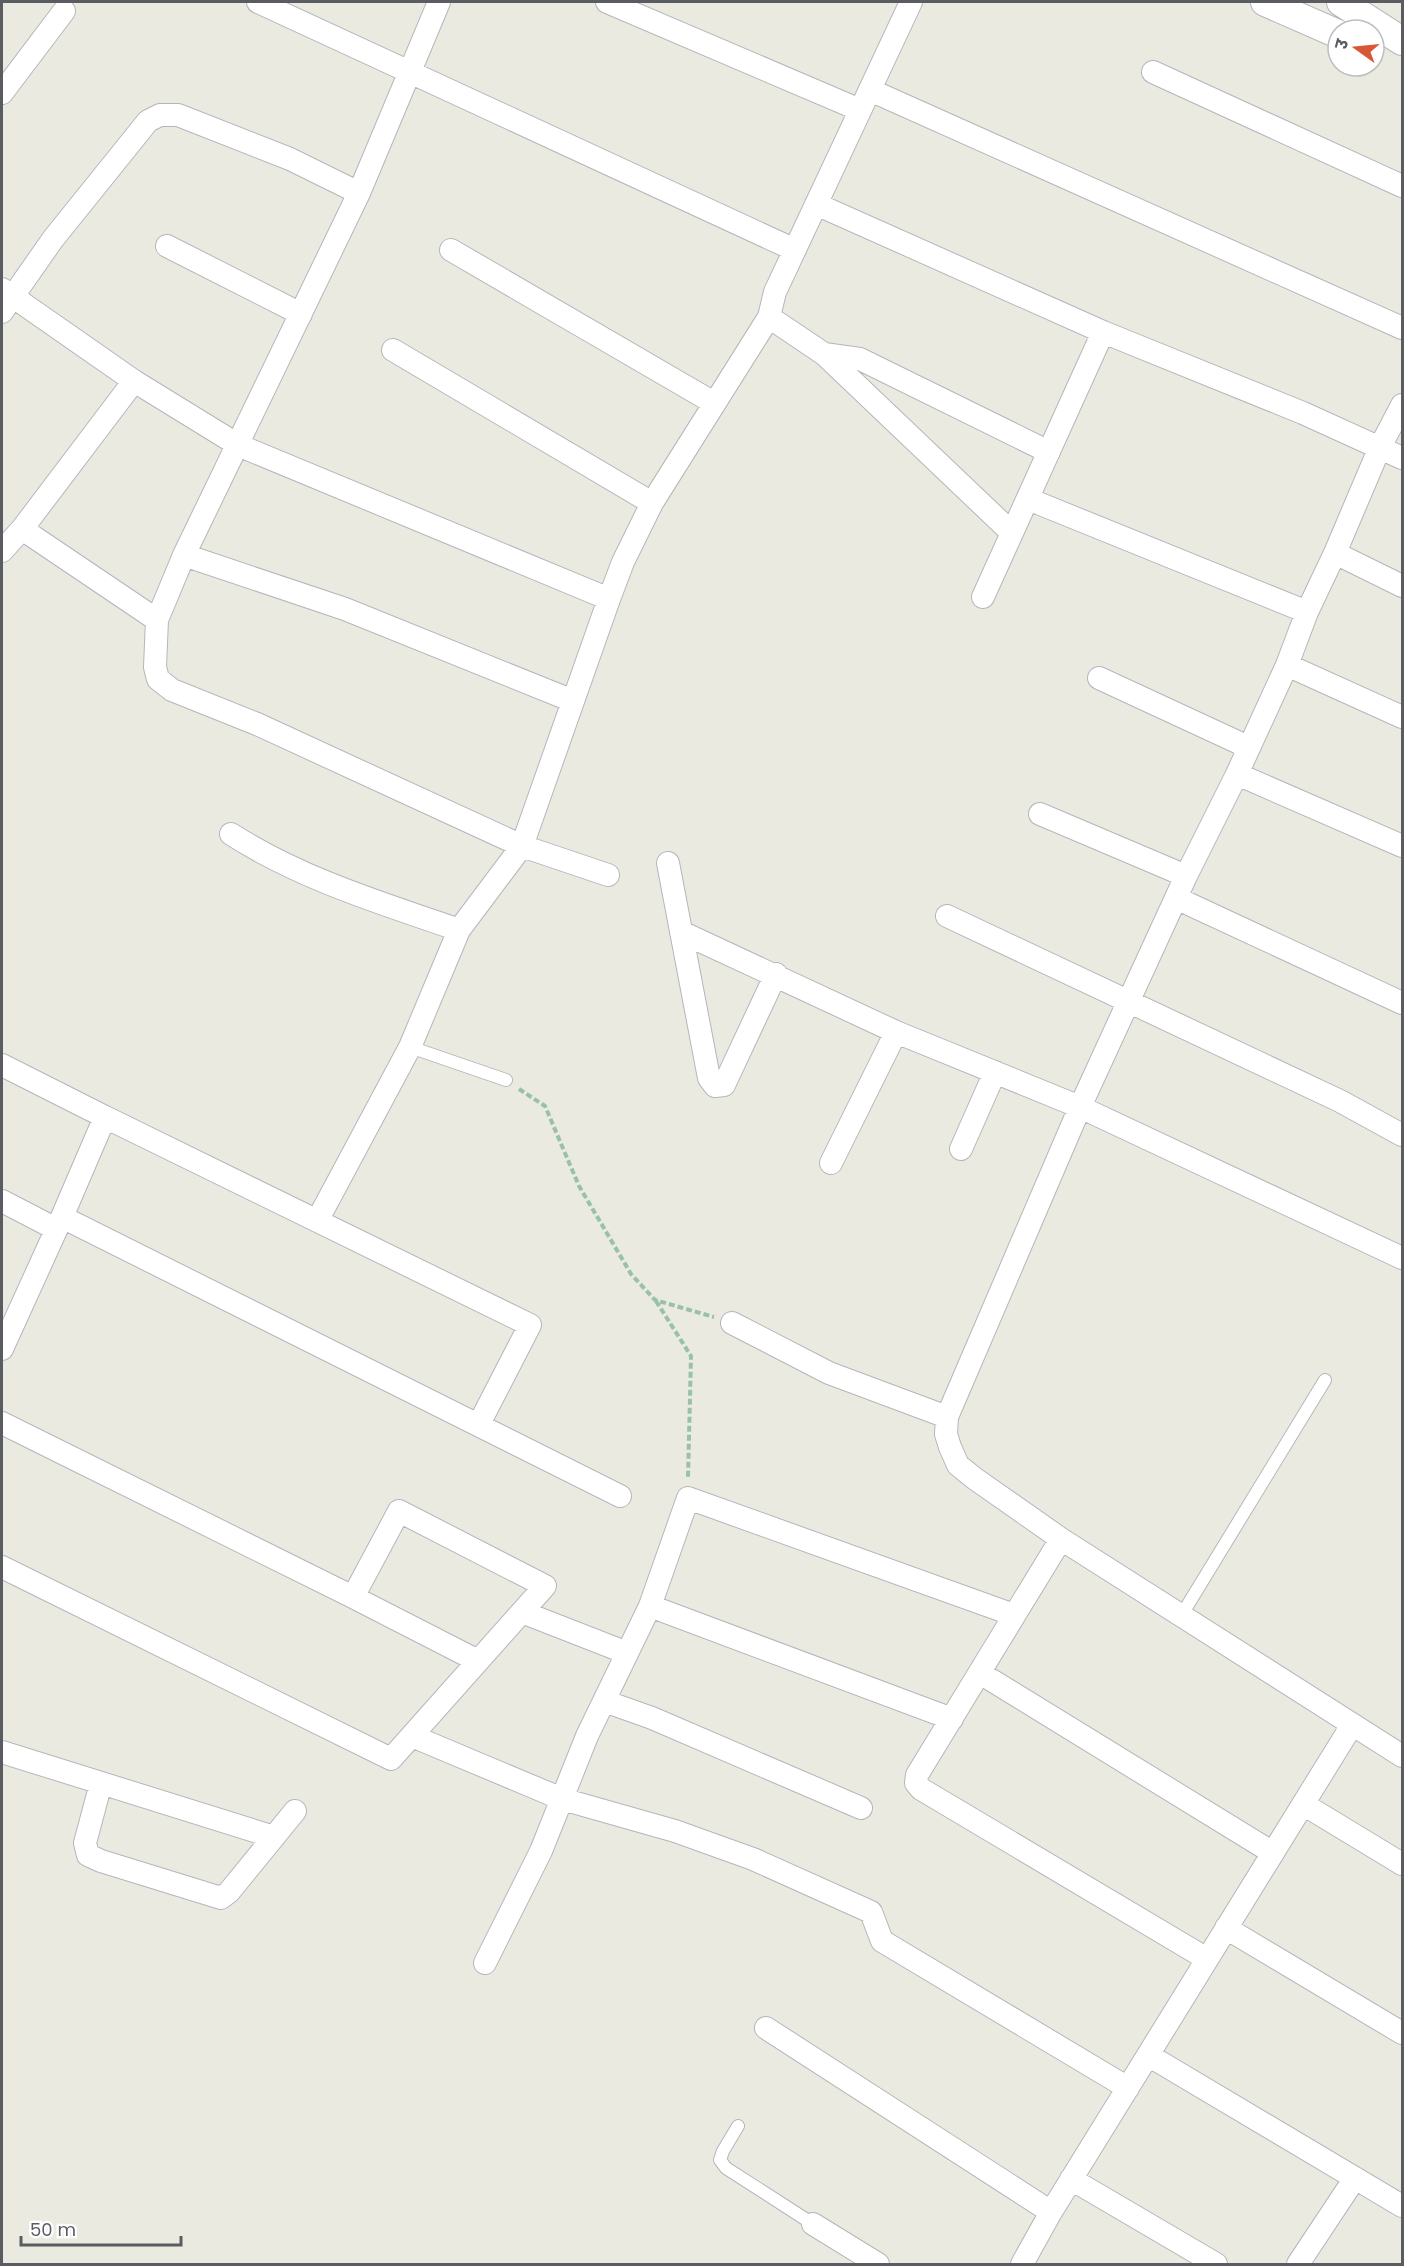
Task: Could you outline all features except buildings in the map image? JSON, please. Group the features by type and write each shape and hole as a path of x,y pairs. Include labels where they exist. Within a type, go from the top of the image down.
{"street":[{"path":"258,2 795,250"},
{"path":"439,2 359,194 184,555 158,620 155,667 158,680 172,690 257,724 522,846 608,875"},
{"path":"607,2 860,110"},
{"path":"317,1221 410,1047 459,930 522,846 623,562 652,503 769,317 775,292 911,2"},
{"path":"1265,2 1326,29"},
{"path":"1341,2 1402,41"},
{"path":"2,93 64,11"},
{"path":"1386,52 1402,57"},
{"path":"1153,72 1402,186"},
{"path":"870,90 1402,328"},
{"path":"359,194 279,154 178,115 160,115 148,121 5,299 238,445 609,599"},
{"path":"816,204 1103,332 1303,413 1402,458"},
{"path":"167,246 301,314"},
{"path":"451,250 714,403"},
{"path":"769,317 824,354 1012,533"},
{"path":"983,597 1103,332"},
{"path":"393,350 652,503"},
{"path":"824,354 860,359 1049,452"},
{"path":"2,551 22,529 134,381"},
{"path":"1402,405 1380,447 1307,612 1287,665 1237,774 1186,876 1080,1107 947,1417 946,1434 958,1465 974,1478 1061,1539 1402,1756"},
{"path":"1028,499 1307,612"},
{"path":"22,529 158,620"},
{"path":"1335,553 1402,586"},
{"path":"184,555 345,609 573,701"},
{"path":"1287,665 1402,717"},
{"path":"1100,678 1248,747"},
{"path":"1237,774 1402,846"},
{"path":"1040,814 1186,876"},
{"path":"231,834 255,850 297,871 338,888 459,930"},
{"path":"668,863 709,1078 715,1086 724,1085 776,974"},
{"path":"1176,898 1402,1003"},
{"path":"947,916 1340,1101 1402,1135"},
{"path":"681,932 776,974 896,1032 1080,1107 1402,1258"},
{"path":"831,1163 896,1032"},
{"path":"2,1065 530,1325 479,1424"},
{"path":"961,1149 995,1072"},
{"path":"4,1338 59,1223 105,1117"},
{"path":"2,1201 59,1223 479,1424 620,1496"},
{"path":"732,1323 829,1373 947,1417"},
{"path":"2,1423 478,1661"},
{"path":"485,1963 541,1851 587,1736 650,1606 688,1498 1014,1615"},
{"path":"2,1567 391,1759 545,1587 399,1511 353,1597"},
{"path":"1061,1539 918,1775 916,1783 921,1789 1207,1959"},
{"path":"650,1606 952,1719"},
{"path":"522,1612 627,1653"},
{"path":"980,1673 1273,1853"},
{"path":"604,1701 652,1718 861,1808"},
{"path":"1022,2265 1071,2179 1352,1725"},
{"path":"412,1736 562,1799 675,1831 753,1859 871,1912 882,1941 1128,2088"},
{"path":"2,1752 274,1837"},
{"path":"101,1783 85,1843 88,1855 221,1898 230,1892 295,1811"},
{"path":"1303,1804 1402,1864"},
{"path":"1226,1928 1402,2033"},
{"path":"766,2028 1051,2212"},
{"path":"1148,2055 1402,2206"},
{"path":"1298,2265 1355,2178"},
{"path":"1071,2179 1216,2265"},
{"path":"813,2224 878,2265"}],"lane":[{"path":"410,1047 507,1080"},
{"path":"1181,1616 1325,1380"},
{"path":"738,2126 720,2160 726,2168 813,2224"}],"path":[{"path":"507,1080 545,1106 579,1186 631,1274 655,1300 691,1356 688,1498"},
{"path":"655,1300 732,1323"}]}
